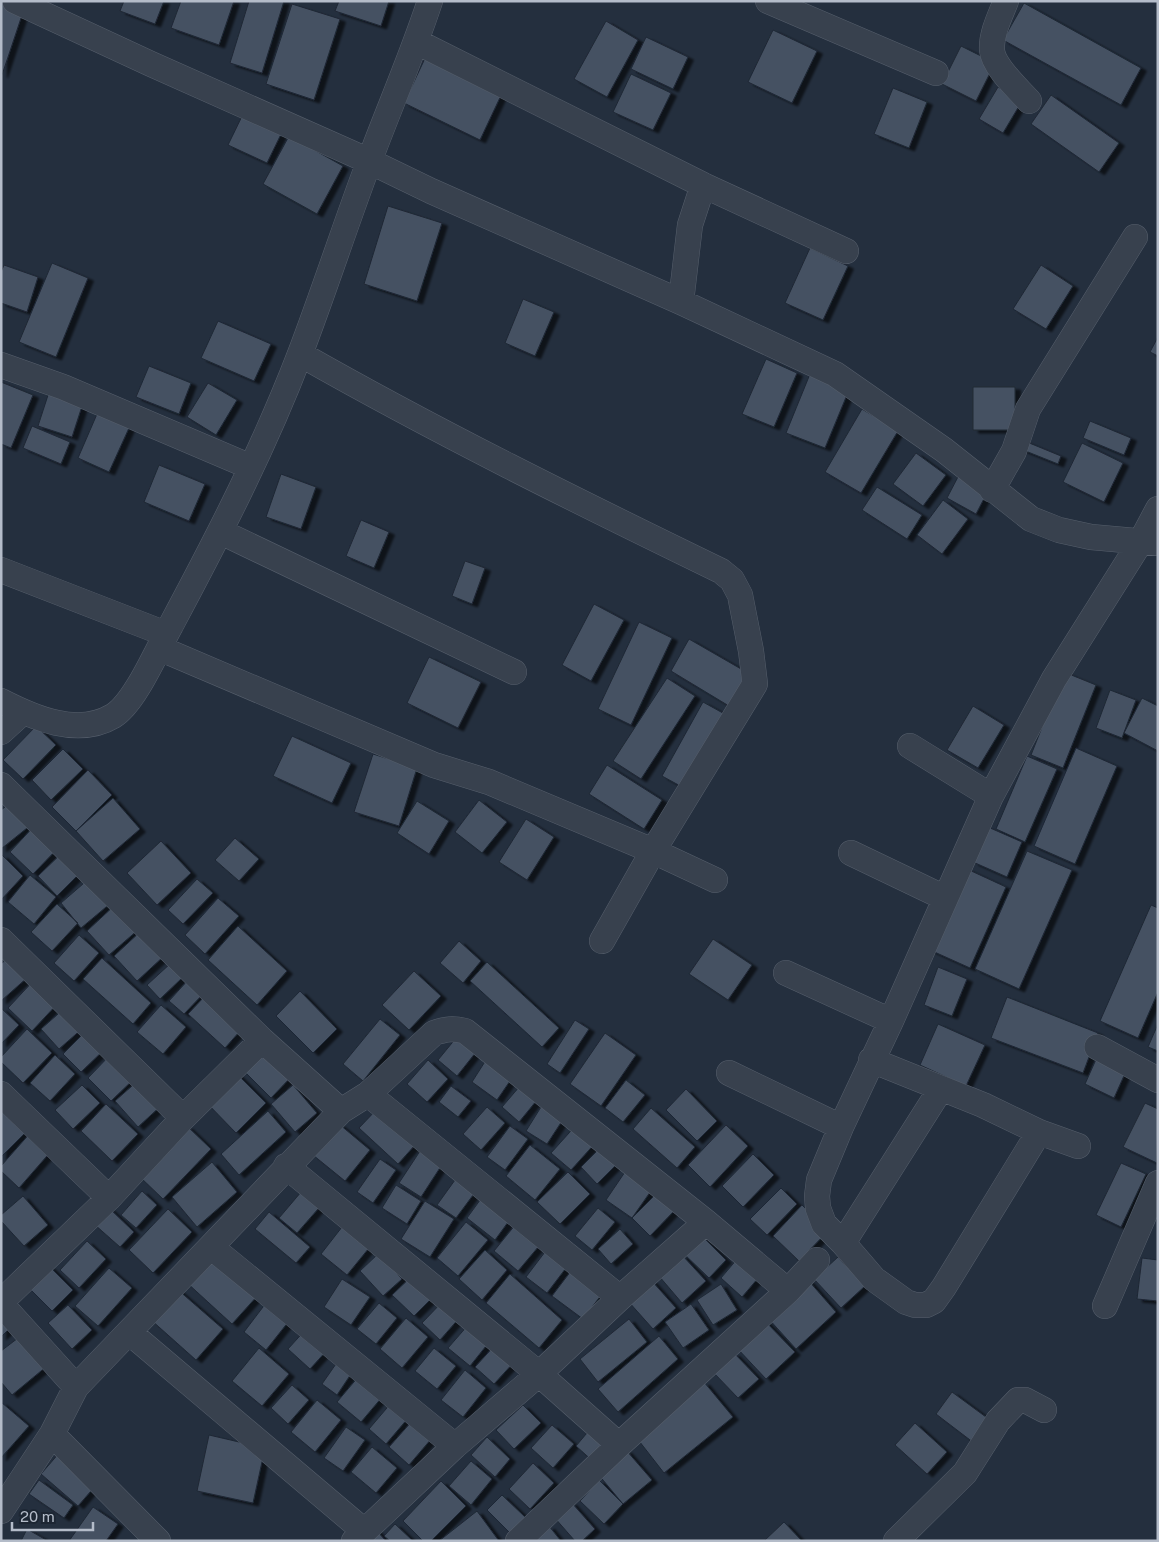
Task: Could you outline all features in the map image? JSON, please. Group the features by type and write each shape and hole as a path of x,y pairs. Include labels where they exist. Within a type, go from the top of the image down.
{"street":[{"path":"15,1 150,64 681,302 835,374 944,450 992,490 1031,519 1059,530 1090,537 1149,542"},
{"path":"1,732 12,707 61,724 79,725 98,722 113,716 126,705 163,641 221,532 300,354 369,161 416,42 430,1"},
{"path":"768,1 936,73"},
{"path":"1006,1 995,32 992,52 996,63 1029,101"},
{"path":"416,42 702,185 846,251"},
{"path":"681,302 690,225 702,185"},
{"path":"992,490 1014,451 1028,409 1135,237"},
{"path":"300,354 384,402 559,492 721,571 732,580 740,595 751,651 755,684 653,851 602,941"},
{"path":"1,365 63,387 251,467"},
{"path":"1039,1132 934,1301 926,1305 915,1305 906,1302 874,1279 824,1224 818,1208 819,1180 871,1060 891,1021 991,796 1054,679 1149,542 1158,509"},
{"path":"221,532 514,672"},
{"path":"1,570 163,641 434,765 489,782 653,851 715,880"},
{"path":"910,746 991,796"},
{"path":"1,785 262,1040 341,1111"},
{"path":"851,853 945,898"},
{"path":"1,940 183,1118"},
{"path":"786,973 891,1021"},
{"path":"1,1511 52,1434 76,1386 341,1111 368,1094 434,1033 453,1028 465,1031 706,1222 788,1291"},
{"path":"76,1386 1,1303 109,1198 183,1118 262,1040"},
{"path":"1097,1047 1158,1080"},
{"path":"871,1060 940,1090 983,1105 1039,1132 1078,1146"},
{"path":"729,1073 841,1127"},
{"path":"843,1243 940,1090"},
{"path":"1,1094 109,1198"},
{"path":"368,1094 620,1298"},
{"path":"286,1166 539,1374 619,1444"},
{"path":"1105,1306 1158,1183"},
{"path":"129,1332 359,1536 456,1446 539,1374 620,1298 706,1222"},
{"path":"210,1247 456,1446"},
{"path":"518,1541 619,1444 788,1291 817,1260"},
{"path":"896,1541 965,1473 998,1421 1018,1400 1024,1400 1044,1410"},
{"path":"52,1434 146,1537"}],"building":[{"path":"1,1 10,1 25,6 2,75"},
{"path":"124,1 164,1 155,24 120,11"},
{"path":"181,1 234,1 219,45 171,28"},
{"path":"249,1 284,1 262,73 230,63"},
{"path":"339,1 389,1 381,26 335,11"},
{"path":"1024,3 1141,68 1121,105 1003,40"},
{"path":"292,4 340,19 314,100 266,84"},
{"path":"606,21 638,40 607,97 574,79"},
{"path":"773,30 817,51 792,103 748,82"},
{"path":"646,37 688,57 673,89 631,69"},
{"path":"961,46 995,63 976,101 942,84"},
{"path":"428,52 504,89 480,140 404,103"},
{"path":"631,74 671,93 653,130 613,112"},
{"path":"998,87 1022,101 1003,133 979,119"},
{"path":"893,88 927,102 909,148 874,134"},
{"path":"1051,95 1119,143 1099,172 1031,124"},
{"path":"246,108 285,126 267,163 228,145"},
{"path":"289,136 343,166 317,214 263,184"},
{"path":"388,206 442,223 417,301 364,284"},
{"path":"810,248 848,266 823,320 785,303"},
{"path":"52,263 88,278 56,357 19,342"},
{"path":"4,265 38,277 27,312 1,303 1,272"},
{"path":"1041,265 1073,286 1046,329 1013,309"},
{"path":"523,299 554,312 535,356 505,343"},
{"path":"218,321 271,344 254,381 201,358"},
{"path":"1158,337 1158,356 1150,352"},
{"path":"766,359 797,373 774,427 742,414"},
{"path":"149,366 191,383 179,414 136,397"},
{"path":"810,374 849,390 825,448 786,433"},
{"path":"1,382 33,395 11,448 1,444"},
{"path":"208,383 237,400 216,435 187,417"},
{"path":"973,387 1015,387 1015,430 973,430"},
{"path":"50,389 84,400 72,437 38,426"},
{"path":"862,409 898,431 861,493 825,472"},
{"path":"97,414 129,428 109,472 78,458"},
{"path":"1090,421 1131,438 1124,455 1083,438"},
{"path":"32,426 70,442 61,464 23,448"},
{"path":"1022,440 1061,456 1058,464 1018,448"},
{"path":"1082,443 1123,463 1104,502 1063,482"},
{"path":"916,453 946,475 923,506 893,484"},
{"path":"159,465 205,484 189,521 144,502"},
{"path":"960,473 989,489 976,514 947,498"},
{"path":"281,474 316,487 301,529 266,517"},
{"path":"877,487 922,515 907,539 862,510"},
{"path":"943,500 968,519 942,554 917,535"},
{"path":"361,520 389,532 374,568 346,556"},
{"path":"465,561 485,568 472,604 452,596"},
{"path":"594,604 624,620 591,681 562,665"},
{"path":"639,622 672,638 631,725 598,709"},
{"path":"689,639 748,673 729,706 671,671"},
{"path":"429,657 481,682 458,728 407,703"},
{"path":"1064,672 1096,685 1063,768 1031,755"},
{"path":"667,678 695,696 641,779 613,761"},
{"path":"1110,690 1136,700 1122,738 1096,728"},
{"path":"1142,698 1158,706 1158,751 1124,733"},
{"path":"703,702 730,717 684,788 662,776"},
{"path":"973,706 1004,725 978,768 947,750"},
{"path":"36,726 56,745 23,779 3,760"},
{"path":"292,736 351,763 332,803 273,776"},
{"path":"1076,748 1117,766 1075,864 1034,846"},
{"path":"63,749 83,769 51,800 32,780"},
{"path":"373,754 417,768 399,826 354,812"},
{"path":"1027,756 1057,769 1025,842 996,829"},
{"path":"607,765 662,800 644,829 589,794"},
{"path":"88,770 112,795 76,831 52,807"},
{"path":"113,798 140,829 103,861 76,831"},
{"path":"479,800 507,822 482,853 455,832"},
{"path":"13,801 32,824 1,849 1,810"},
{"path":"417,801 449,821 429,854 397,833"},
{"path":"526,819 554,837 527,880 499,862"},
{"path":"37,823 60,846 33,874 10,852"},
{"path":"988,827 1022,842 1007,877 973,862"},
{"path":"235,838 259,859 239,881 215,860"},
{"path":"161,841 191,873 157,905 127,873"},
{"path":"66,849 84,869 57,896 38,876"},
{"path":"1027,851 1072,870 1019,989 975,969"},
{"path":"1,856 23,876 1,900"},
{"path":"967,869 1006,887 970,968 930,950"},
{"path":"30,875 56,897 34,924 8,902"},
{"path":"91,877 112,902 81,928 61,903"},
{"path":"197,879 213,893 183,924 168,910"},
{"path":"218,898 239,916 205,954 185,935"},
{"path":"57,904 78,923 52,951 31,932"},
{"path":"116,904 139,929 109,955 87,931"},
{"path":"1151,905 1158,908 1158,992 1138,1038 1100,1021"},
{"path":"238,926 287,971 257,1005 208,960"},
{"path":"141,931 164,956 137,981 114,956"},
{"path":"79,935 99,953 74,981 54,963"},
{"path":"713,939 752,965 728,1000 689,974"},
{"path":"459,941 481,961 463,983 440,963"},
{"path":"11,955 29,976 1,1001 1,964"},
{"path":"102,958 151,1003 133,1024 83,979"},
{"path":"487,962 559,1028 542,1047 470,981"},
{"path":"171,963 183,977 160,999 147,985"},
{"path":"938,967 967,979 952,1016 924,1005"},
{"path":"414,971 441,996 409,1030 382,1005"},
{"path":"36,978 60,1001 32,1031 8,1008"},
{"path":"189,979 204,993 184,1014 169,1001"},
{"path":"300,991 337,1029 313,1053 276,1016"},
{"path":"204,997 240,1031 225,1048 188,1014"},
{"path":"1007,997 1098,1033 1083,1073 991,1038"},
{"path":"161,1005 186,1027 163,1054 137,1032"},
{"path":"66,1007 84,1027 59,1049 41,1029"},
{"path":"1,1008 19,1025 1,1044"},
{"path":"380,1019 400,1035 363,1081 343,1064"},
{"path":"575,1020 589,1029 560,1073 547,1064"},
{"path":"938,1024 985,1045 966,1086 920,1065"},
{"path":"1158,1024 1158,1051 1148,1047"},
{"path":"27,1029 52,1053 23,1083 1,1062 1,1057"},
{"path":"88,1029 106,1048 81,1072 63,1054"},
{"path":"461,1032 480,1047 457,1076 438,1060"},
{"path":"605,1033 636,1055 601,1106 570,1084"},
{"path":"263,1047 292,1076 271,1098 242,1069"},
{"path":"112,1053 136,1077 111,1101 88,1078"},
{"path":"55,1055 75,1074 50,1101 30,1083"},
{"path":"1098,1055 1127,1069 1114,1098 1085,1084"},
{"path":"428,1060 448,1079 427,1102 407,1084"},
{"path":"486,1060 512,1078 497,1100 472,1082"},
{"path":"232,1069 266,1103 236,1133 203,1099"},
{"path":"141,1078 164,1103 138,1127 115,1101"},
{"path":"626,1080 645,1095 623,1122 605,1108"},
{"path":"82,1085 100,1103 73,1129 55,1110"},
{"path":"293,1085 317,1113 295,1132 271,1104"},
{"path":"451,1086 471,1101 458,1117 439,1102"},
{"path":"520,1086 537,1100 519,1122 502,1107"},
{"path":"686,1089 717,1121 697,1141 666,1110"},
{"path":"1145,1103 1158,1109 1157,1163 1123,1147"},
{"path":"106,1104 138,1134 112,1161 81,1131"},
{"path":"1,1107 27,1131 1,1157"},
{"path":"487,1107 505,1123 481,1150 463,1134"},
{"path":"541,1107 562,1121 547,1144 526,1131"},
{"path":"651,1108 695,1147 677,1168 633,1129"},
{"path":"377,1109 415,1145 398,1164 359,1128"},
{"path":"268,1111 286,1132 239,1175 221,1154"},
{"path":"578,1123 598,1140 571,1170 551,1153"},
{"path":"339,1124 370,1150 345,1181 313,1155"},
{"path":"726,1125 748,1146 710,1187 688,1165"},
{"path":"187,1126 211,1149 163,1199 139,1176"},
{"path":"510,1126 528,1139 505,1170 487,1157"},
{"path":"32,1131 53,1149 19,1188 1,1171 1,1166"},
{"path":"424,1145 445,1160 421,1197 399,1183"},
{"path":"530,1145 560,1169 535,1200 506,1176"},
{"path":"603,1145 620,1161 597,1184 581,1167"},
{"path":"753,1154 774,1175 743,1207 722,1186"},
{"path":"380,1159 396,1170 373,1203 357,1192"},
{"path":"212,1162 237,1192 197,1227 172,1197"},
{"path":"1121,1163 1146,1174 1121,1227 1096,1215"},
{"path":"627,1169 653,1188 632,1218 606,1200"},
{"path":"568,1172 590,1194 560,1224 537,1202"},
{"path":"460,1173 479,1187 456,1218 437,1205"},
{"path":"307,1185 325,1201 297,1233 279,1218"},
{"path":"396,1185 421,1201 407,1224 382,1208"},
{"path":"781,1188 797,1204 767,1235 750,1219"},
{"path":"142,1191 157,1205 136,1228 121,1215"},
{"path":"656,1194 674,1211 650,1236 632,1218"},
{"path":"23,1196 48,1225 24,1246 1,1221 1,1215"},
{"path":"483,1196 511,1218 495,1240 467,1218"},
{"path":"425,1201 454,1219 430,1257 401,1239"},
{"path":"802,1205 828,1231 799,1261 773,1236"},
{"path":"109,1208 134,1232 120,1247 94,1224"},
{"path":"598,1208 615,1222 592,1250 575,1236"},
{"path":"168,1209 192,1232 153,1273 129,1250"},
{"path":"269,1212 310,1247 296,1263 255,1229"},
{"path":"520,1219 544,1240 518,1271 494,1251"},
{"path":"466,1222 488,1240 458,1276 437,1258"},
{"path":"342,1227 369,1248 347,1275 321,1254"},
{"path":"620,1229 633,1244 611,1264 598,1249"},
{"path":"700,1234 726,1260 709,1278 682,1252"},
{"path":"87,1241 106,1259 79,1288 60,1270"},
{"path":"548,1248 569,1264 547,1293 526,1277"},
{"path":"485,1250 507,1270 482,1300 459,1279"},
{"path":"211,1252 259,1294 232,1324 185,1281"},
{"path":"379,1253 402,1279 383,1296 360,1271"},
{"path":"682,1255 706,1281 682,1303 659,1276"},
{"path":"838,1257 865,1286 841,1308 814,1279"},
{"path":"738,1258 759,1277 742,1297 721,1278"},
{"path":"1142,1258 1158,1260 1158,1301 1137,1299"},
{"path":"49,1266 73,1290 52,1311 28,1287"},
{"path":"574,1267 605,1290 583,1319 552,1296"},
{"path":"109,1268 132,1288 98,1326 75,1306"},
{"path":"414,1274 435,1295 414,1316 392,1295"},
{"path":"510,1274 562,1320 539,1348 486,1303"},
{"path":"342,1279 370,1297 351,1325 324,1307"},
{"path":"651,1280 676,1308 653,1329 628,1301"},
{"path":"808,1280 836,1312 796,1349 767,1317"},
{"path":"721,1284 737,1310 713,1325 697,1300"},
{"path":"177,1289 223,1329 196,1360 150,1319"},
{"path":"444,1300 461,1316 440,1340 422,1323"},
{"path":"266,1303 289,1321 266,1350 244,1332"},
{"path":"379,1303 397,1318 376,1344 357,1329"},
{"path":"691,1304 709,1330 683,1348 665,1322"},
{"path":"68,1305 92,1330 72,1349 48,1323"},
{"path":"1,1312 14,1324 1,1337"},
{"path":"406,1318 428,1337 402,1368 380,1349"},
{"path":"629,1319 647,1342 598,1382 580,1359"},
{"path":"764,1320 795,1352 766,1379 736,1347"},
{"path":"469,1324 490,1341 470,1366 448,1348"},
{"path":"307,1328 329,1348 310,1369 288,1349"},
{"path":"22,1335 47,1366 12,1395 1,1382 1,1351"},
{"path":"659,1336 678,1359 618,1412 598,1389"},
{"path":"497,1343 516,1360 494,1384 475,1367"},
{"path":"259,1348 289,1374 262,1406 232,1381"},
{"path":"434,1348 456,1366 437,1389 415,1371"},
{"path":"734,1353 759,1379 738,1398 713,1372"},
{"path":"338,1361 353,1371 337,1395 322,1384"},
{"path":"465,1370 486,1388 463,1417 441,1400"},
{"path":"359,1376 383,1396 361,1422 337,1402"},
{"path":"704,1382 733,1417 664,1473 636,1437"},
{"path":"292,1385 309,1400 288,1424 271,1408"},
{"path":"952,1392 990,1420 974,1443 936,1414"},
{"path":"317,1400 341,1420 315,1452 291,1432"},
{"path":"1,1402 29,1426 1,1458"},
{"path":"392,1402 409,1417 386,1444 369,1429"},
{"path":"523,1405 541,1423 514,1449 496,1430"},
{"path":"413,1420 432,1438 409,1465 389,1447"},
{"path":"915,1423 947,1452 927,1474 895,1445"},
{"path":"552,1425 574,1444 553,1468 531,1448"},
{"path":"346,1427 365,1440 343,1471 324,1458"},
{"path":"592,1427 612,1445 596,1464 576,1446"},
{"path":"209,1435 265,1448 253,1503 197,1491"},
{"path":"487,1437 510,1459 495,1477 471,1455"},
{"path":"372,1447 397,1468 376,1493 351,1472"},
{"path":"626,1450 652,1480 623,1504 598,1474"},
{"path":"60,1452 97,1484 78,1506 41,1474"},
{"path":"471,1461 492,1479 471,1505 449,1486"},
{"path":"533,1463 554,1483 530,1509 509,1489"},
{"path":"39,1480 73,1505 64,1518 29,1494"},
{"path":"599,1480 623,1504 604,1524 580,1501"},
{"path":"441,1481 466,1506 431,1541 423,1541 403,1521"},
{"path":"502,1495 525,1517 510,1533 487,1510"},
{"path":"571,1502 595,1529 582,1541 575,1541 554,1517"},
{"path":"93,1507 118,1524 106,1541 69,1541"},
{"path":"477,1511 499,1541 439,1541"},
{"path":"784,1522 802,1541 764,1541"},
{"path":"395,1524 413,1541 390,1541 384,1536"},
{"path":"549,1526 561,1541 532,1541"},
{"path":"27,1529 48,1541 21,1541"},
{"path":"375,1529 386,1541 364,1541"}]}
